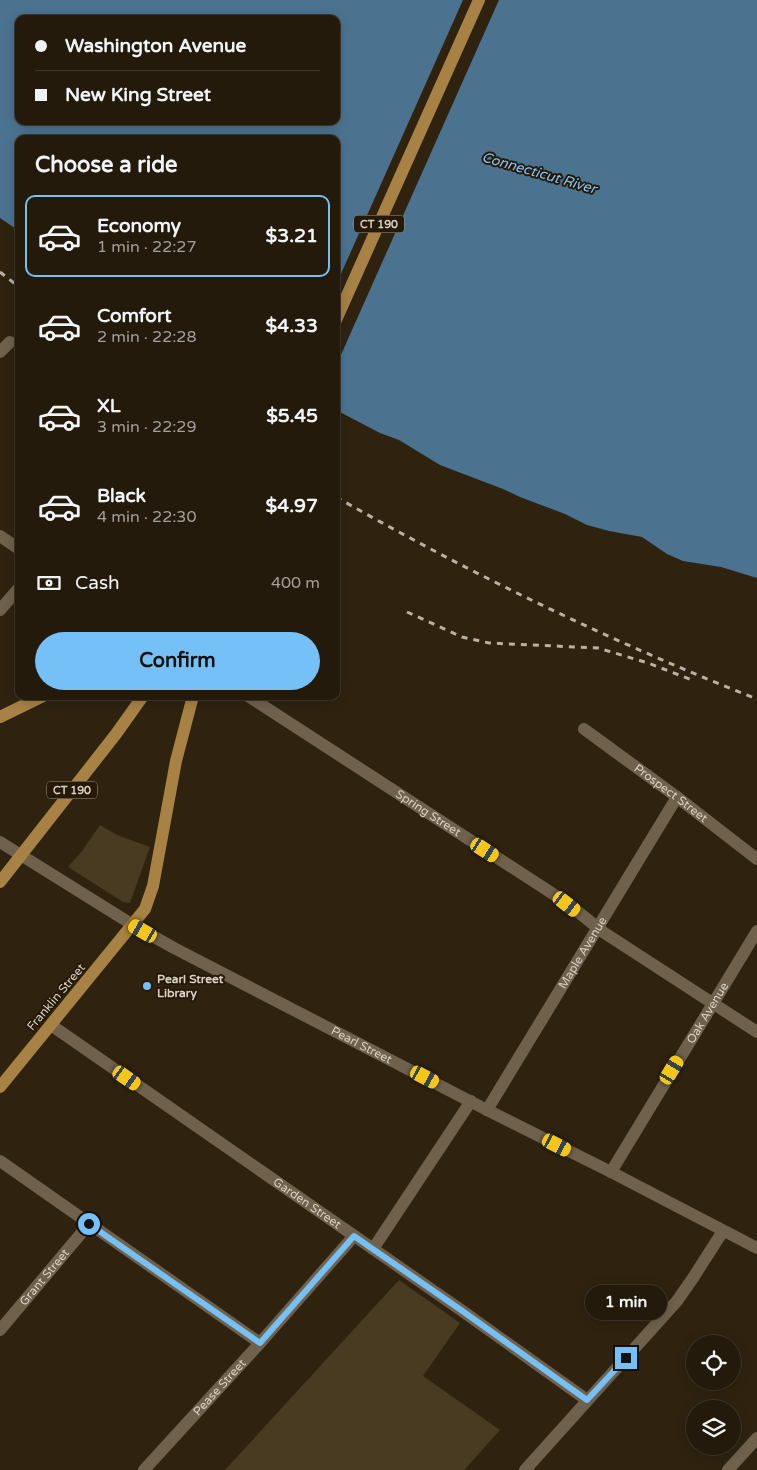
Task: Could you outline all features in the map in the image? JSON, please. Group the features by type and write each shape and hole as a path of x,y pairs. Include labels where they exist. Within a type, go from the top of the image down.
{"main road":[{"name":"CT 190","path":"340,311 478,0"},
{"path":"0,717 35,700"},
{"name":"CT 190","path":"0,882 116,734 140,700"},
{"name":"Franklin Street","path":"0,1087 145,909 152,891 176,762 192,700"}],"street":[{"path":"0,352 10,342"},
{"path":"0,536 15,546"},
{"path":"0,610 15,593"},
{"name":"Spring Street","path":"254,700 567,904 603,932 757,1032"},
{"name":"Prospect Street","path":"584,729 677,797 757,859"},
{"name":"Maple Avenue","path":"487,1110 677,797"},
{"name":"Pearl Street","path":"0,842 133,925 223,974 757,1248"},
{"name":"Oak Avenue","path":"611,1172 757,931"},
{"name":"Garden Street","path":"51,1025 587,1400"},
{"path":"373,1250 471,1101"},
{"path":"0,1161 260,1343"},
{"name":"Grant Street","path":"0,1330 89,1224"},
{"path":"525,1470 677,1301 723,1231"},
{"name":"Pease Street","path":"144,1470 260,1343 354,1236"},
{"path":"728,1470 757,1438"}],"shaded area":[{"path":"100,825 117,835 150,847 130,903 123,902 68,867"},
{"path":"399,1280 460,1323 423,1376 500,1430 466,1470 225,1470"}],"water":[{"name":"Connecticut River","path":"0,0 757,0 757,578 721,567 683,561 667,554 642,537 587,525 565,514 440,465 399,440 380,433 340,412 340,135 15,135 15,228 0,218"}],"pier":[{"path":"463,0 499,0 340,357 340,276"}],"railway":[{"path":"0,272 15,284"},
{"path":"340,499 438,553 543,606 649,654 757,699"},
{"path":"407,612 462,637 489,643 598,648 648,663 692,680"}],"place":[{"name":"Pearl Street Library","path":"147,986"}],"route":[{"path":"89,1224 260,1343 354,1236 587,1400 626,1358"}]}
